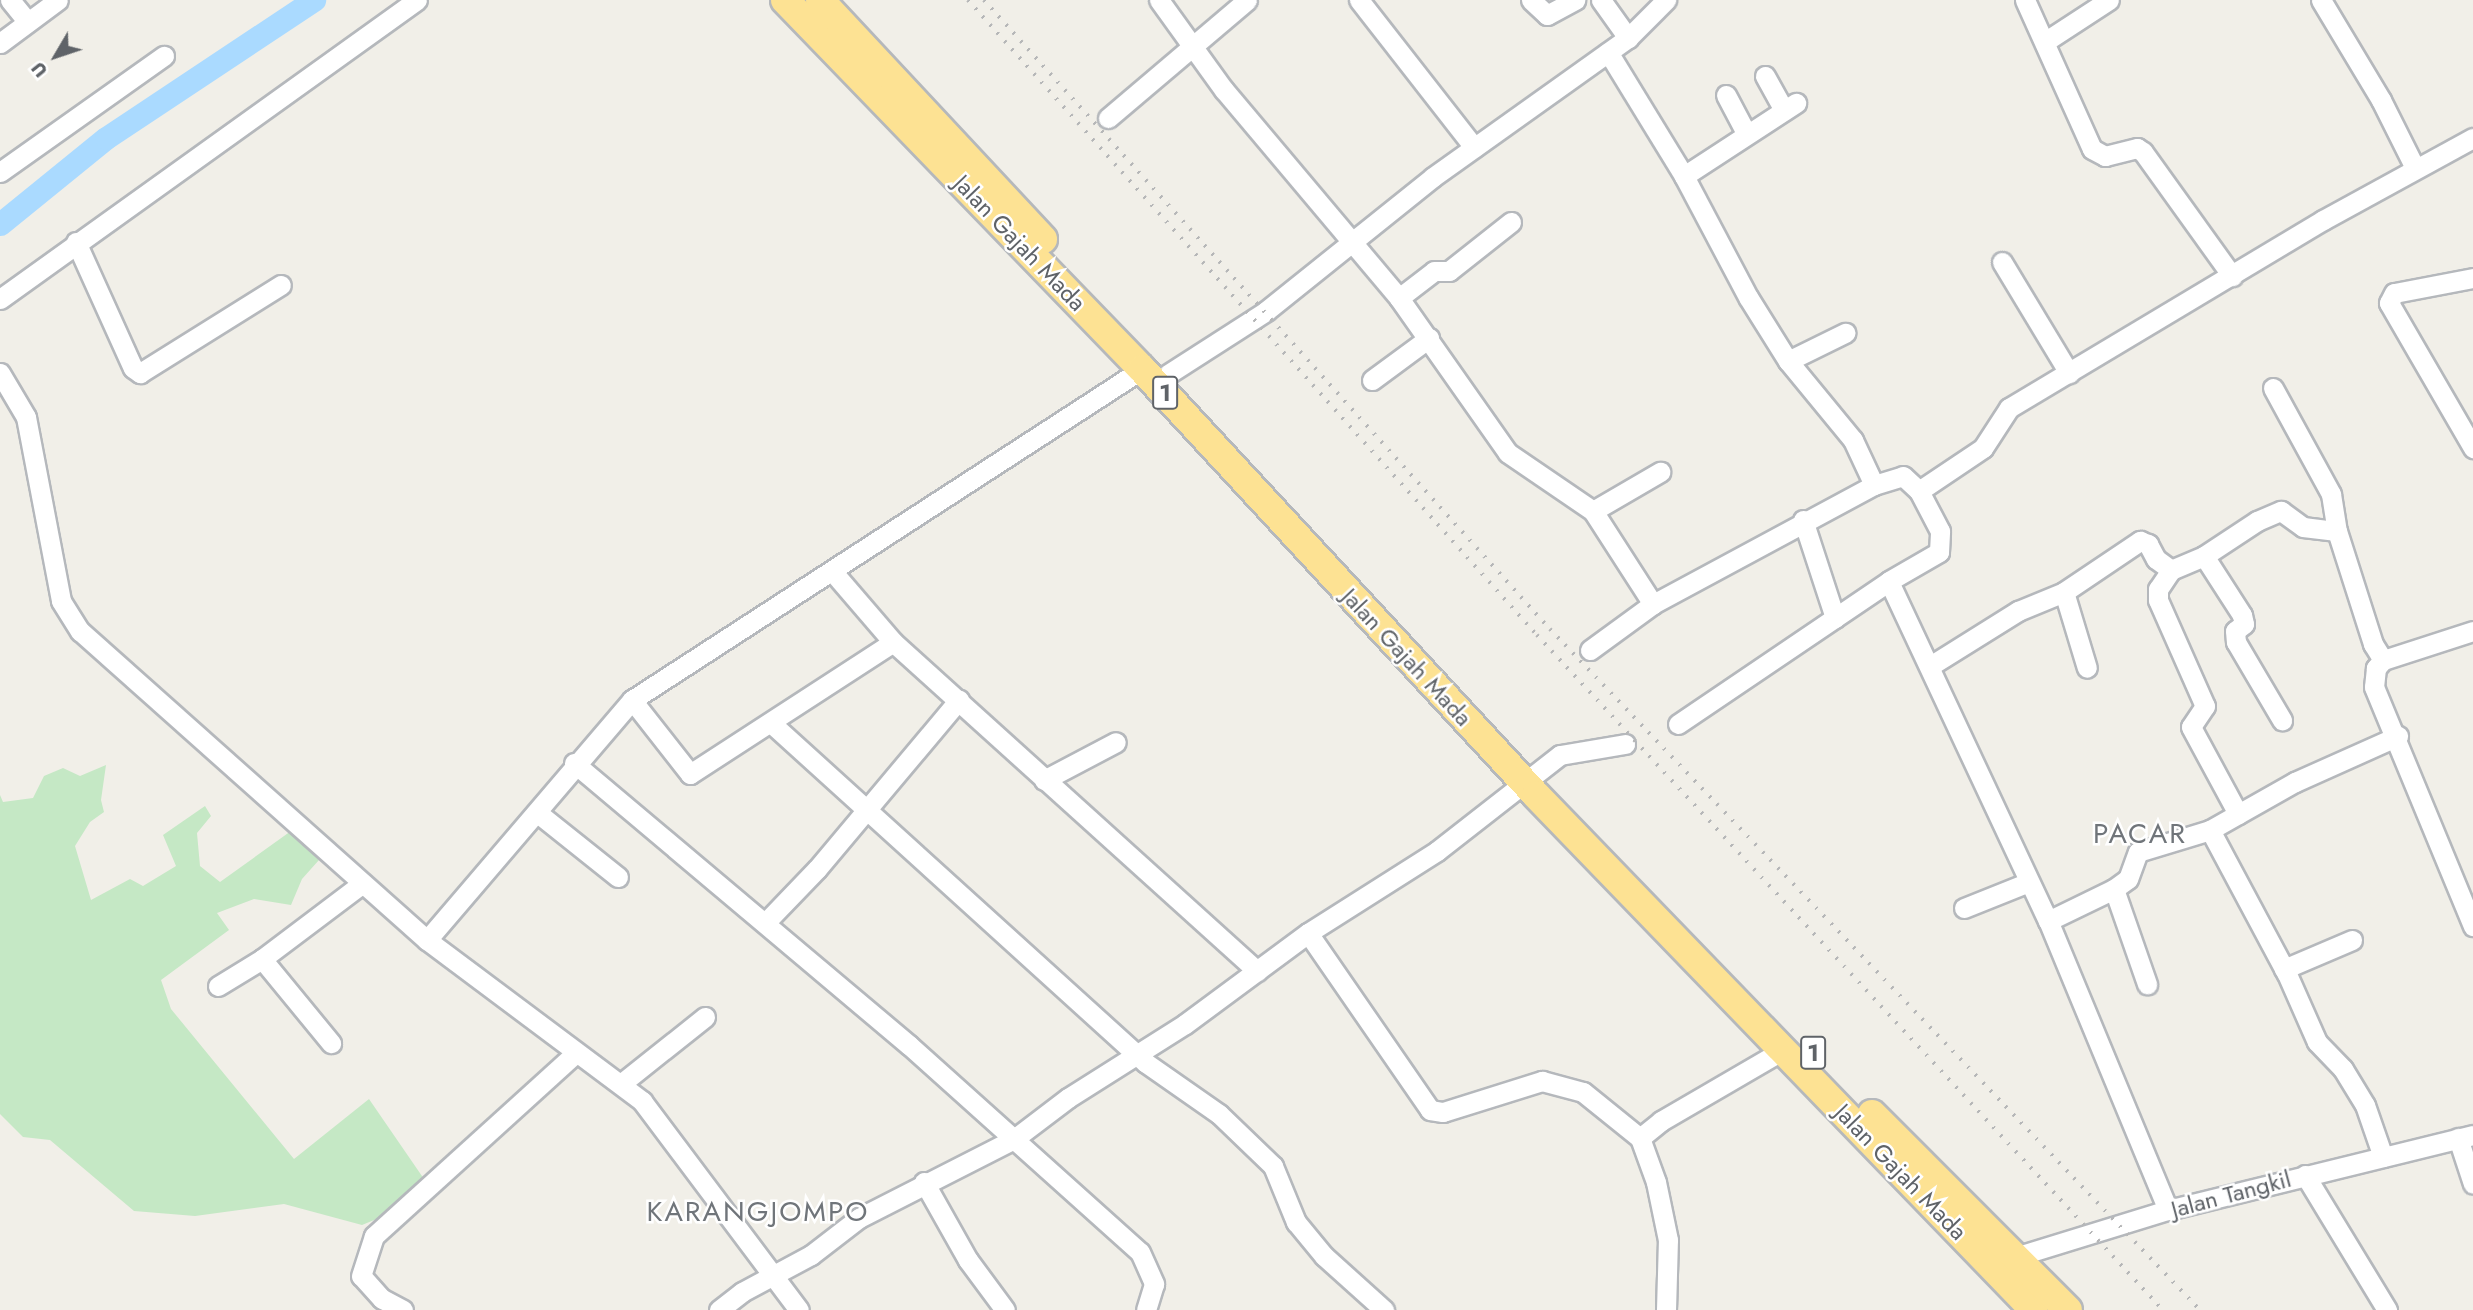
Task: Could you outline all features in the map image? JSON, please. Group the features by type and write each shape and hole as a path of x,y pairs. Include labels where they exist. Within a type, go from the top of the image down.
{"highway":[{"name":"Jalan Gajah Mada","path":"785,0 1155,371"},
{"name":"Jalan Gajah Mada","path":"820,0 1155,371 1783,1050 2004,1261 2068,1310"},
{"name":"Jalan Gajah Mada","path":"1541,787 2004,1261 2034,1310"}],"street":[{"path":"10,0 28,22"},
{"path":"0,43 58,0"},
{"path":"0,299 417,0"},
{"path":"1159,0 1190,46 1399,298 1508,453 1593,512 1653,604"},
{"path":"1108,118 1247,0"},
{"path":"1359,0 1474,147"},
{"path":"1531,0 1548,15 1575,0"},
{"path":"1601,0 1628,38"},
{"path":"427,940 539,814 574,763 632,700 832,571 1155,371 1266,312 1350,240 1474,147 1628,38 1666,0"},
{"path":"2025,0 2046,41 2092,149 2105,156 2140,149 2232,276"},
{"path":"2046,41 2109,0"},
{"path":"2321,0 2381,100 2415,168"},
{"path":"1608,52 1684,176 1748,297 1788,360 1848,432 1874,485"},
{"path":"0,172 164,56"},
{"path":"1684,176 1746,133 1790,107 1765,76"},
{"path":"1726,95 1746,133"},
{"path":"1919,491 1983,448 2009,408 2415,168 2473,138"},
{"path":"1399,298 1434,271 1449,271 1511,222"},
{"path":"76,242 134,368 140,373 281,285"},
{"path":"2002,262 2069,373"},
{"path":"2473,278 2394,293 2389,303 2473,448"},
{"path":"1788,360 1846,333"},
{"path":"1372,380 1429,338"},
{"path":"0,373 26,417 47,546 61,600 71,619 427,940 575,1054 622,1083 642,1101 708,1185 773,1278 799,1310"},
{"path":"2273,388 2331,494 2337,531 2374,644 2383,660"},
{"path":"1593,512 1660,472"},
{"path":"1590,650 1653,604 1803,520 1874,485 1903,476 1919,491 1940,531 1939,552 1892,588 1835,618 1678,724"},
{"path":"2238,814 2191,727 2205,706 2158,600 2158,589 2171,570 2204,556 2281,511 2304,527 2337,531"},
{"path":"1803,520 1835,618"},
{"path":"1930,666 2018,611 2064,592 2140,541 2148,544 2156,559 2171,570"},
{"path":"2204,556 2242,615 2244,624 2233,635 2282,720"},
{"path":"832,571 893,642 1257,971"},
{"path":"1892,588 2048,921 2168,1210"},
{"path":"2064,592 2087,668"},
{"path":"2473,631 2383,660 2376,668 2374,687 2398,736 2473,926"},
{"path":"632,700 690,774 893,642"},
{"path":"765,923 866,810 958,700"},
{"path":"771,723 1146,1062 1219,1114 1273,1166 1296,1222 1329,1261 1384,1310"},
{"path":"2048,921 2114,890 2127,879 2138,852 2210,830 2295,782 2398,736"},
{"path":"1044,780 1116,741"},
{"path":"719,1310 742,1292 773,1278 859,1218 1019,1144 1068,1098 1146,1062 1257,971 1314,941 1437,851 1541,787 1560,755 1625,744"},
{"path":"574,763 765,923 1140,1252 1154,1284 1146,1310"},
{"path":"539,814 618,877"},
{"path":"2210,830 2284,969 2317,1042 2343,1069 2365,1105 2383,1157"},
{"path":"1964,908 2029,882"},
{"path":"218,986 262,959 363,883"},
{"path":"2114,890 2147,984"},
{"path":"2284,969 2353,940"},
{"path":"1314,941 1430,1110 1443,1112 1542,1081 1583,1092 1640,1138 1657,1182 1668,1240 1665,1310"},
{"path":"262,959 331,1043"},
{"path":"622,1083 705,1017"},
{"path":"1640,1138 1661,1121 1783,1050"},
{"path":"403,1310 382,1299 361,1276 374,1236 575,1054"},
{"path":"2465,1136 2473,1184"},
{"name":"Jalan Tangkil","path":"2004,1261 2168,1210 2465,1136"},
{"path":"2305,1175 2387,1310"},
{"path":"926,1188 1005,1310"}],"green space":[{"path":"106,765 101,800 104,812 90,822 75,846 91,900 130,879 143,886 176,866 163,835 205,806 211,816 197,833 200,866 220,882 291,831 319,860 302,879 291,905 254,899 217,913 229,930 161,980 171,1009 294,1159 369,1099 424,1179 379,1218 362,1225 284,1204 195,1216 134,1211 50,1140 23,1137 0,1114 0,795 3,802 33,798 44,776 63,768 80,776"}],"waterway":[{"path":"0,224 106,138 314,0"}],"railway":[{"path":"968,0 1537,635 2163,1310"},
{"path":"984,0 1550,629 2200,1310"}],"district":[{"name":"PACAR","path":"2140,834"},
{"name":"KARANGJOMPO","path":"758,1212"}]}
